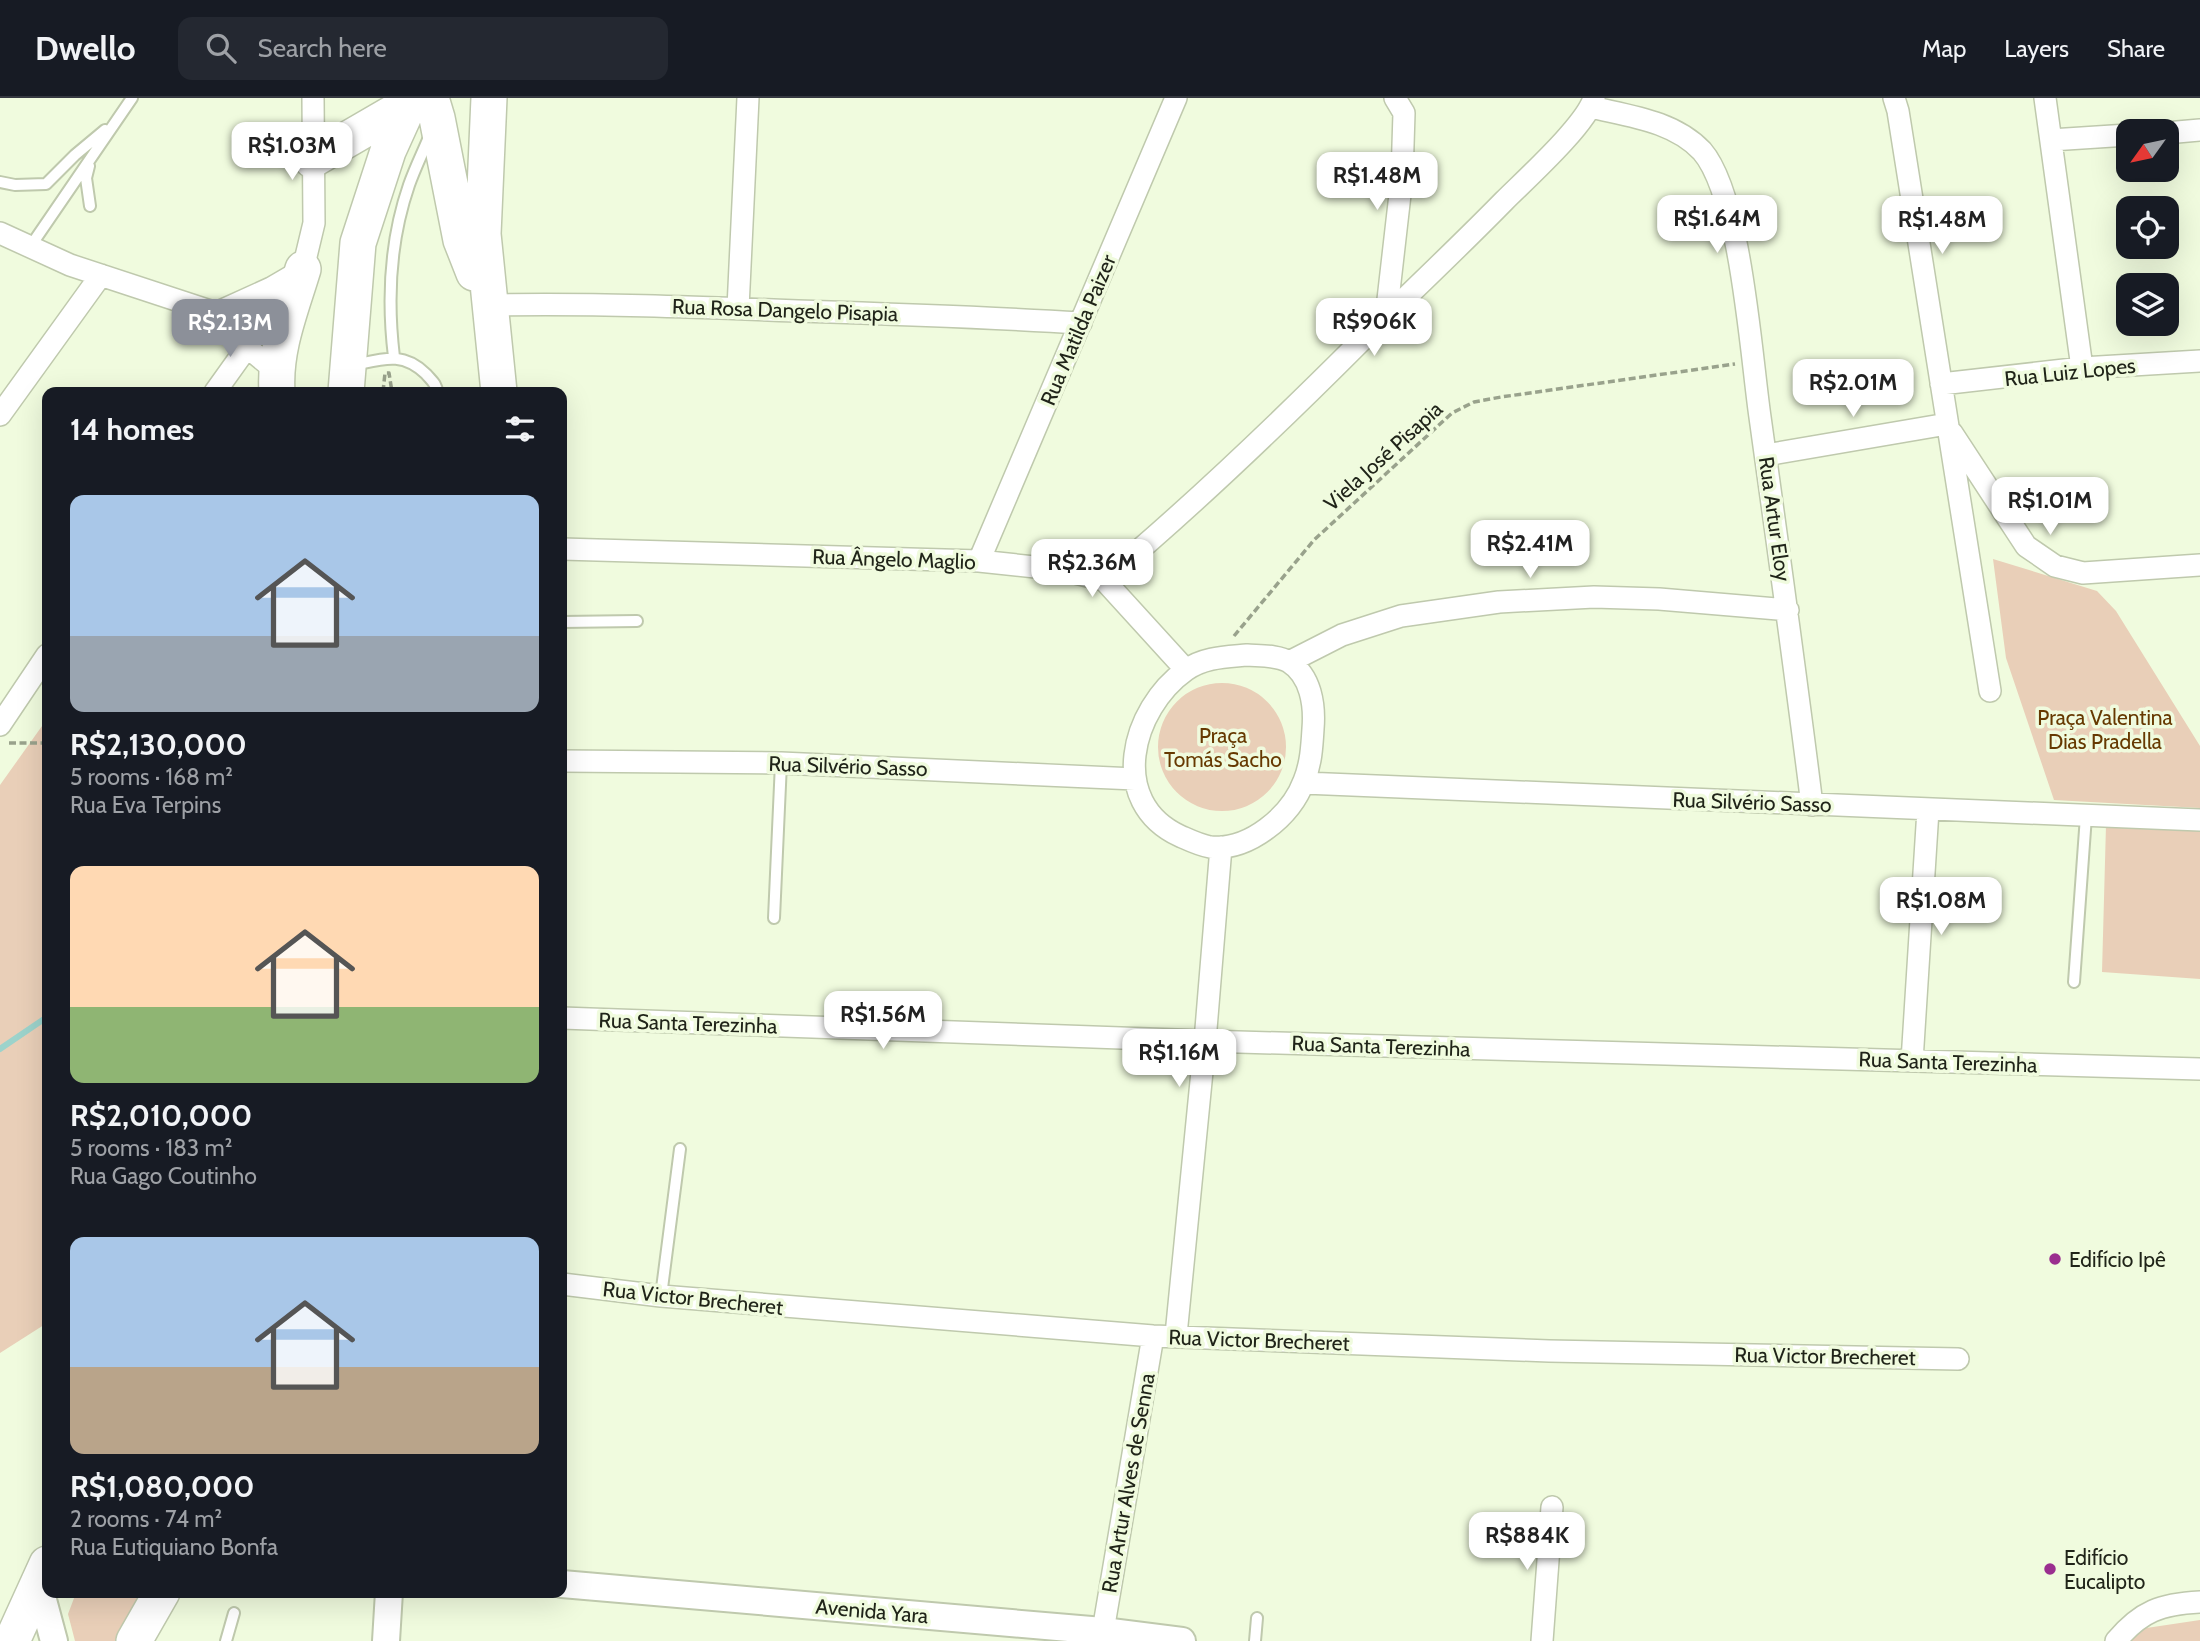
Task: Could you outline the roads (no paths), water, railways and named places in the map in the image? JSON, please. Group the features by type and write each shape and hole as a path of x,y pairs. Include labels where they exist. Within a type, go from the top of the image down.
{"main road":[{"path":"489,98 483,234 498,387"},
{"path":"312,160 426,105"},
{"path":"426,105 461,240 489,305"},
{"path":"347,379 358,243 390,146 426,105"},
{"path":"276,381 281,341 303,269"},
{"path":"12,1641 42,1576"},
{"path":"134,1641 159,1598"}],"street":[{"path":"219,387 303,269 314,223 313,98"},
{"path":"738,309 748,98"},
{"name":"Rua Matilda Paizer","path":"979,561 1176,98"},
{"path":"1387,317 1402,177 1404,113 1395,98"},
{"path":"1894,98 1990,691"},
{"path":"2045,98 2082,368"},
{"path":"1186,670 1104,580 1171,525 1387,317 1564,140 1592,102"},
{"name":"Rua Artur Eloy","path":"1592,102 1676,131 1703,152 1722,186 1739,257 1812,805"},
{"path":"2179,132 2200,130"},
{"path":"2051,141 2116,136"},
{"path":"0,233 71,265 216,313 276,381"},
{"path":"216,313 271,288 303,269"},
{"path":"0,415 101,275"},
{"name":"Rua Rosa Dangelo Pisapia","path":"489,305 738,309 1081,323"},
{"name":"Rua Luiz Lopes","path":"1941,384 2082,368 2200,361"},
{"path":"1766,455 1947,424"},
{"path":"1947,424 2026,546 2055,566 2083,573 2200,565"},
{"name":"Rua Ângelo Maglio","path":"567,549 979,561 1063,570 1104,580"},
{"path":"1289,662 1342,635 1401,616 1499,603 1594,597 1646,598 1788,610"},
{"path":"1259,656 1289,662 1303,677 1310,690 1314,712 1313,743 1304,783 1285,812 1261,832 1240,842 1222,846 1209,847 1167,830 1148,813 1135,779 1134,758 1144,718 1159,696 1186,670 1218,657 1259,656"},
{"path":"0,725 42,662"},
{"name":"Rua Silvério Sasso","path":"567,761 781,763 1135,779"},
{"name":"Rua Silvério Sasso","path":"1304,783 2200,820"},
{"path":"1912,1061 1928,810"},
{"path":"1176,1335 1222,846"},
{"name":"Rua Santa Terezinha","path":"567,1018 1205,1041 2200,1069"},
{"name":"Rua Victor Brecheret","path":"567,1285 661,1296 1153,1336 1549,1351 1958,1359"},
{"name":"Rua Artur Alves de Senna","path":"1103,1631 1153,1336"},
{"path":"1542,1641 1552,1507"},
{"name":"Avenida Yara","path":"567,1584 1103,1631 1140,1638 1182,1641"},
{"path":"47,1598 54,1641"},
{"path":"386,1641 389,1598"},
{"path":"2116,1641 2132,1622 2152,1611 2172,1603 2200,1602"}],"lane":[{"path":"30,247 132,98"},
{"path":"394,357 389,314 394,246 426,105"},
{"path":"0,182 15,185 46,184 75,155 116,122"},
{"path":"90,160 86,178 90,206"},
{"path":"347,379 394,357 417,365 437,387"},
{"path":"567,622 637,621"},
{"path":"774,918 781,763"},
{"path":"2074,982 2086,816"},
{"path":"661,1296 680,1150"},
{"path":"226,1641 234,1613"},
{"path":"1255,1641 1257,1618"}],"waterway":[{"path":"0,1049 42,1020"}],"place":[{"name":"Edifício Ipê","path":"2055,1259"},
{"name":"Edifício Eucalipto","path":"2050,1569"}],"park label":[{"name":"Praça Valentina Dias Pradella","path":"2105,729"},
{"name":"Praça Tomás Sacho","path":"1223,747"}]}
